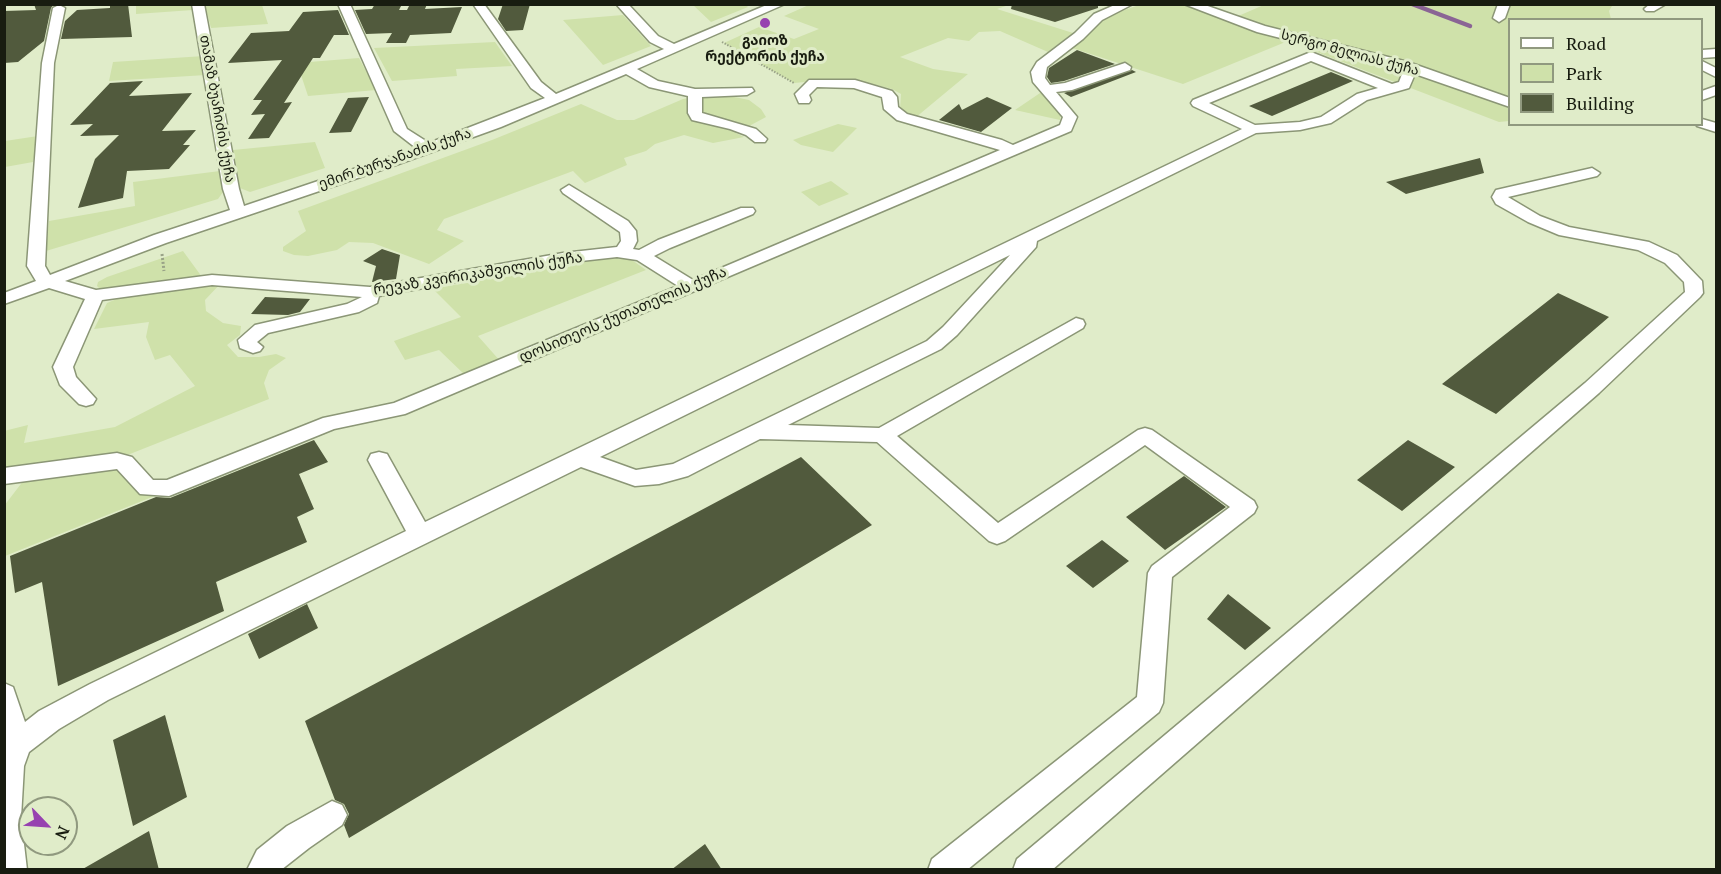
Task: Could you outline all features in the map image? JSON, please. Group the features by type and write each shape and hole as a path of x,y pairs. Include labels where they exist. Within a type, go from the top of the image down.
{"street":[{"name":"თამაზ ბუაჩიძის ქუჩა","path":"198,4 231,189 239,213"},
{"path":"344,4 401,131 427,149"},
{"path":"478,4 536,85 556,99"},
{"path":"621,4 654,39 674,49"},
{"path":"1125,67 1067,87 1047,89 1038,79 1042,65 1079,36 1098,17 1128,4"},
{"name":"სერგო მელიას ქუჩა","path":"1189,4 1261,29 1403,65 1508,103"},
{"path":"1499,18 1504,4"},
{"name":"ემირ ბურჯანაძის ქუჩა","path":"4,298 160,239 427,149 556,99 771,6"},
{"path":"45,281 36,266 48,63 59,8"},
{"path":"1253,129 1198,103 1311,56 1389,88"},
{"path":"12,870 6,818 9,766 18,744 49,720 99,692 1253,129 1282,128 1326,120 1362,97 1405,84 1409,74 1403,65"},
{"path":"627,69 654,84 695,93 747,91"},
{"path":"804,100 802,94 814,83 855,84 879,90 890,97 891,109 902,117 997,143 1011,150"},
{"name":"დოსითეოს ქუთათელის ქუჩა","path":"4,476 117,461 124,463 148,488 169,488 330,423 398,409 1066,128 1070,117 1047,89"},
{"path":"695,93 694,113 697,117 735,126 751,132 760,139"},
{"path":"1028,870 1592,388 1694,293 1694,281 1671,259 1643,246 1565,231 1534,219 1502,201 1500,197 1502,193 1592,173"},
{"path":"568,190 622,224 628,231 629,241 622,253"},
{"path":"642,256 664,244 747,211"},
{"path":"579,458 635,478 659,476 680,470 934,345 950,331 1039,233"},
{"name":"რევაზ კვირიკაშვილის ქუჩა","path":"45,281 95,296 212,280 370,292 563,258 622,253 642,256 690,286"},
{"path":"253,347 247,344 247,340 262,329 353,308 371,298 370,292"},
{"path":"86,399 67,380 63,367 95,296"},
{"path":"757,432 882,435 1076,324"},
{"path":"882,435 997,535 1145,435 1246,507 1160,573 1150,703 943,870"},
{"path":"379,460 420,535"},
{"path":"4,695 18,744"},
{"path":"262,870 268,861 298,837 332,815"}],"path":[{"path":"709,34 794,83 814,83"},
{"path":"160,239 166,286"}],"green space":[{"path":"745,4 748,7 711,22 693,5"},
{"path":"811,4 1009,5 997,9 1073,33 1048,52 1000,31 979,32 969,41 948,38 900,57 933,69 968,74 915,118 900,111 901,94 892,89 857,80 838,79 794,83 724,43 759,27 794,39 819,29 784,16"},
{"path":"1266,4 1605,4 1612,6 1609,11 1611,18 1508,18 1508,121 1499,122 1408,87 1412,71 1236,17"},
{"path":"136,5 192,5 193,10 136,14"},
{"path":"205,5 262,5 268,24 211,28"},
{"path":"1139,5 1185,5 1243,27 1396,66 1405,72 1400,84 1288,41 1183,84 1069,47 1099,19"},
{"path":"623,15 651,46 603,65 563,20"},
{"path":"495,42 512,66 456,69 457,76 392,81 374,48"},
{"path":"204,56 206,75 109,81 113,62"},
{"path":"359,58 376,90 308,96 297,63"},
{"path":"1043,91 1061,113 1060,120 1015,110"},
{"path":"715,93 749,100 761,109 766,117 736,133 744,137 713,143 684,135 655,144 646,151 624,158 627,165 585,183 573,171 444,219 437,230 464,241 429,264 373,243 349,242 337,250 308,256 283,251 283,247 306,231 298,211 492,140 581,104 617,120 634,120 683,99"},
{"path":"838,124 857,128 833,152 801,145 793,140"},
{"path":"38,136 33,162 5,167 5,141"},
{"path":"315,142 325,168 250,192 240,188 233,150"},
{"path":"220,171 223,192 218,199 46,251 49,221 135,206 133,182"},
{"path":"831,181 849,194 819,206 801,192"},
{"path":"183,251 202,277 101,290 97,286 98,282 107,277"},
{"path":"608,256 632,260 646,270 478,336 501,362 466,376 439,350 405,360 394,341 461,317 433,289 577,260"},
{"path":"221,283 205,300 206,311 223,323 241,326 240,335 227,345 238,357 276,354 286,358 269,370 264,383 269,399 130,454 99,457 5,480 4,431 28,425 24,443 115,427 195,386 170,355 155,360 146,337 149,322 94,329 107,303 119,298 175,288"},
{"path":"115,466 162,493 5,556 4,506 27,476"}],"building":[{"path":"34,4 54,4 51,8 44,41 18,62 4,63 4,11 36,10"},
{"path":"110,4 128,4 132,37 61,39 65,21 77,10 110,8"},
{"path":"375,4 402,4 399,10 407,10 410,4 427,4 425,9 462,7 451,33 410,35 406,43 386,43 392,33 366,34 355,10 372,9"},
{"path":"503,4 530,4 523,30 506,31 498,19"},
{"path":"1012,4 1098,4 1098,8 1055,22 1011,9"},
{"path":"338,10 349,35 334,35 320,58 313,58 284,103 292,102 269,138 248,139 265,114 251,115 262,100 253,100 282,60 228,63 251,33 289,31 303,12"},
{"path":"1077,50 1115,64 1051,83 1047,77 1049,68"},
{"path":"1132,70 1136,72 1071,97 1064,93"},
{"path":"1331,72 1353,81 1272,116 1249,106"},
{"path":"143,81 129,96 192,93 162,131 196,130 183,145 190,145 169,169 127,171 123,198 78,208 95,159 119,135 80,136 93,124 70,125 110,83"},
{"path":"369,97 351,132 329,133 348,98"},
{"path":"987,97 1012,108 981,132 939,120 959,104 962,110"},
{"path":"1480,158 1484,173 1406,194 1386,182"},
{"path":"382,249 400,255 396,279 372,282 376,266 363,261"},
{"path":"1558,293 1609,317 1496,414 1442,384"},
{"path":"265,297 310,299 300,312 288,315 251,314"},
{"path":"314,440 328,462 299,474 314,509 297,517 307,542 216,582 224,611 58,686 42,582 15,593 10,556 156,497 170,498"},
{"path":"1408,440 1455,467 1402,511 1357,480"},
{"path":"801,457 872,525 349,838 344,825 349,814 344,804 335,800 305,721"},
{"path":"1184,476 1226,507 1165,550 1126,517"},
{"path":"1102,540 1129,561 1093,588 1066,566"},
{"path":"1228,594 1271,628 1245,650 1207,619"},
{"path":"307,604 318,628 259,659 248,634"},
{"path":"165,715 187,797 133,826 113,740"},
{"path":"149,831 159,870 81,870"},
{"path":"705,844 722,870 671,870"}],"waterway":[{"path":"1412,4 1470,26"}],"place":[{"name":"გაიოზ რექტორის ქუჩა","path":"765,23"}]}
